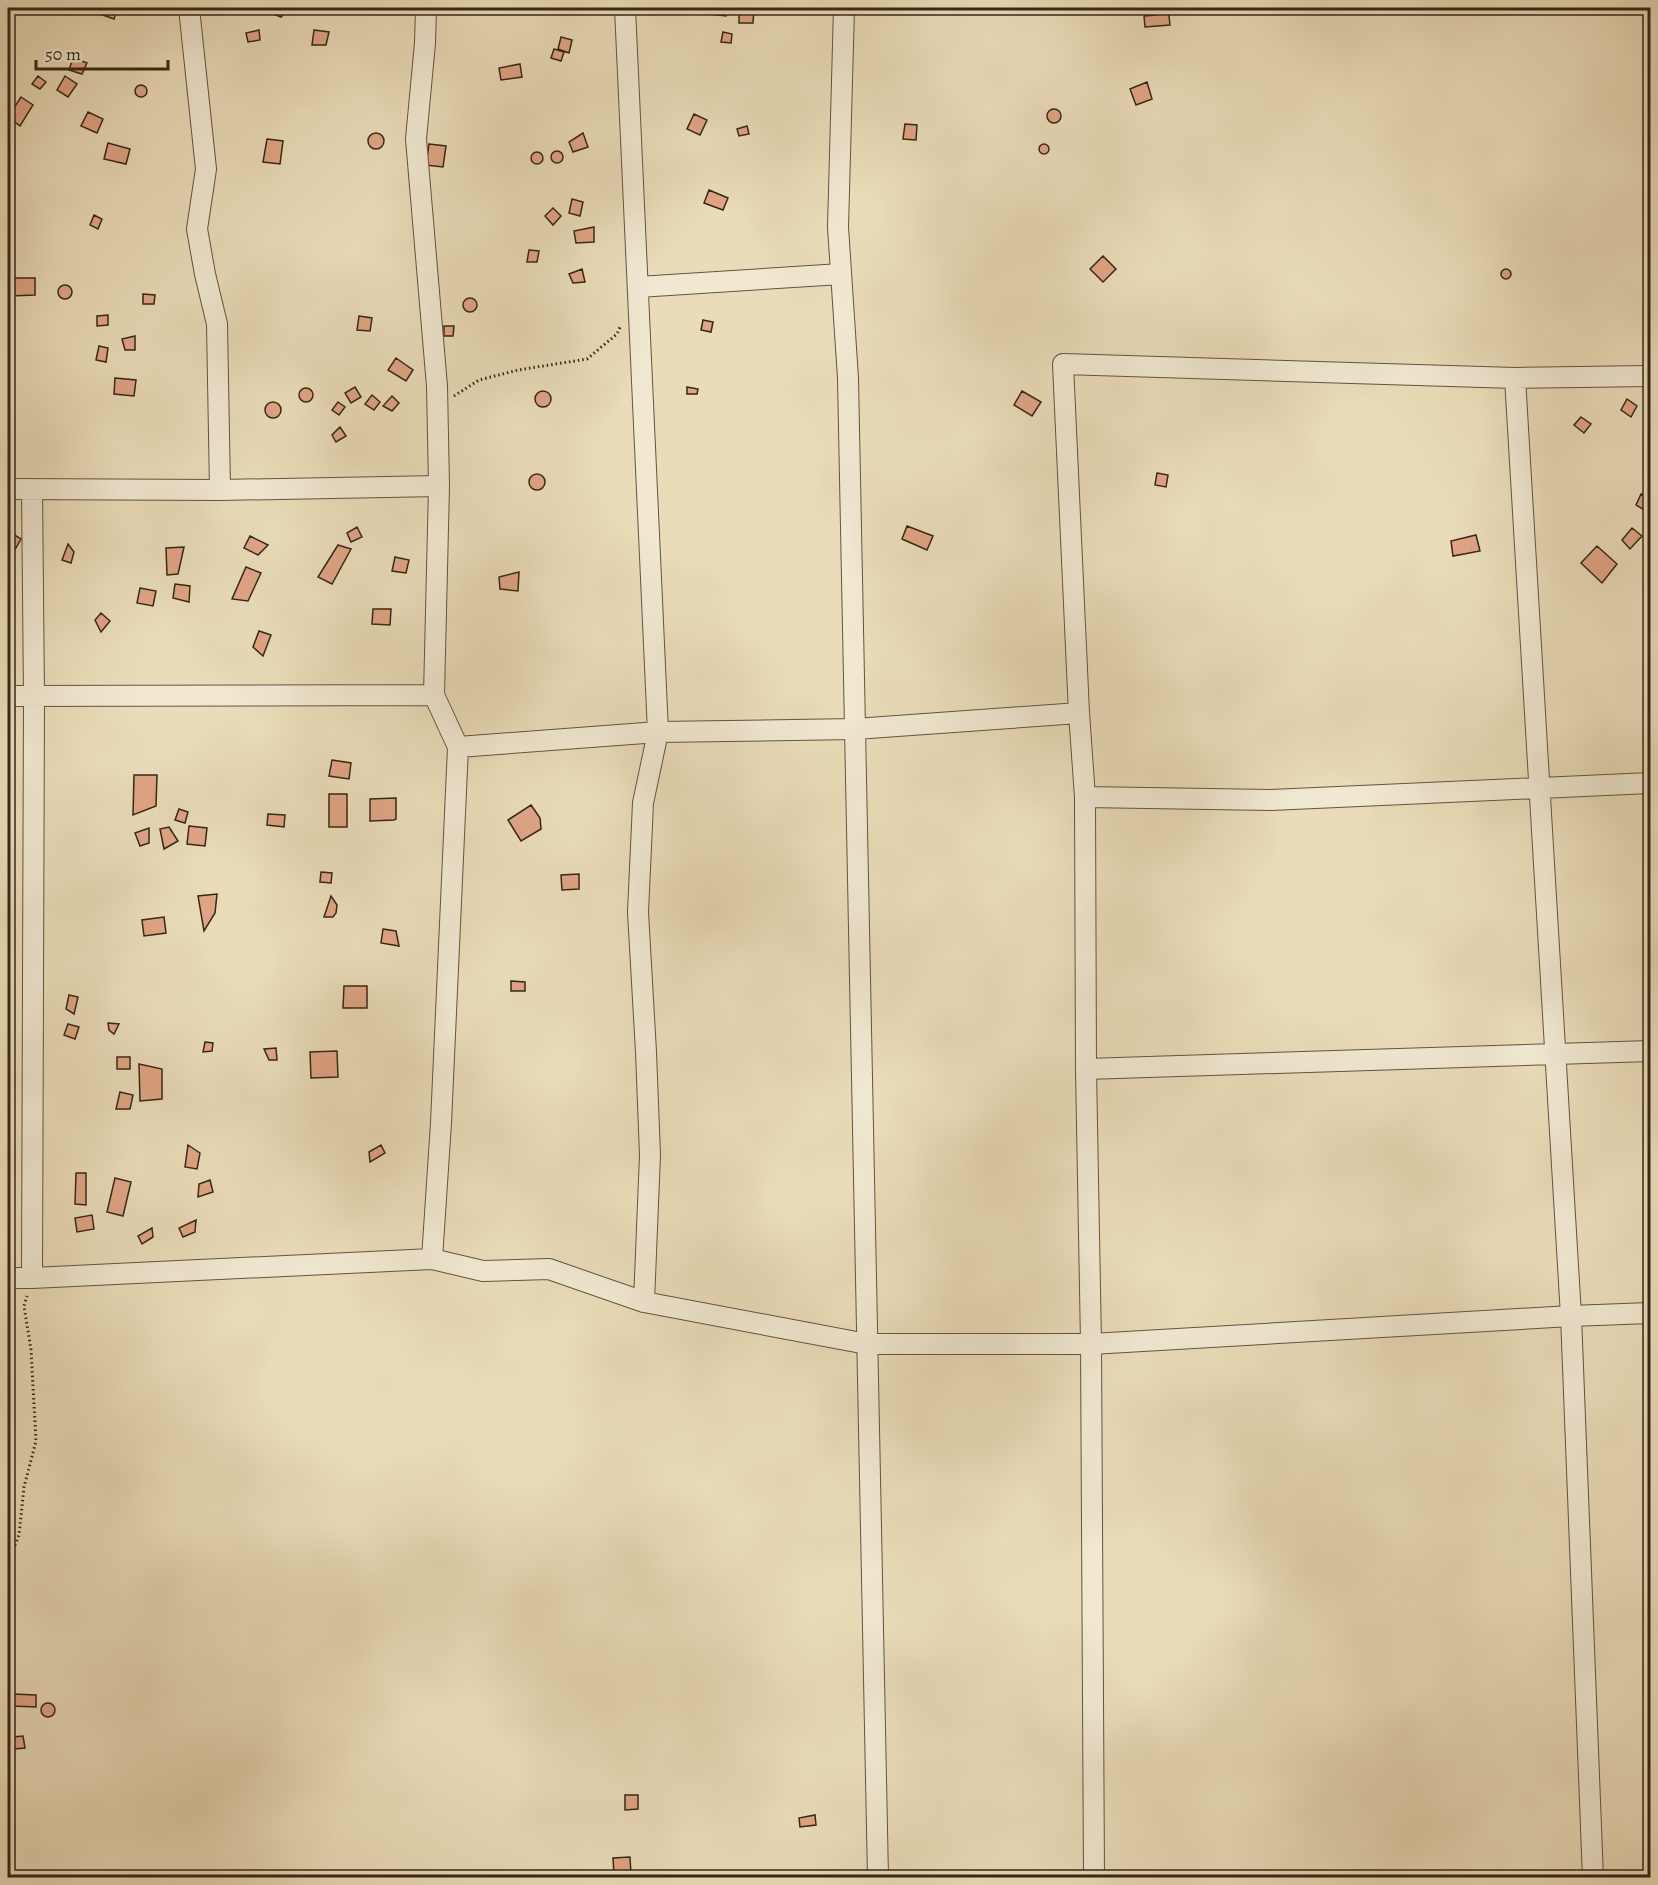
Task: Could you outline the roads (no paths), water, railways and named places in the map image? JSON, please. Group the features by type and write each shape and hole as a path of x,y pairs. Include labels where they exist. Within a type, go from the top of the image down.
{"street":[{"path":"189,8 206,169 197,229 205,274 218,324 220,490"},
{"path":"426,8 416,139 438,407 439,486 434,695 458,747 441,1123 432,1259"},
{"path":"625,8 658,732 643,803 638,912 650,1155 644,1302"},
{"path":"844,8 838,227 848,378 878,1878"},
{"path":"638,287 841,274"},
{"path":"1094,1878 1085,797 1063,364 1515,378 1650,376"},
{"path":"1515,378 1571,1316 1593,1878"},
{"path":"8,489 220,490 439,486"},
{"path":"32,489 34,696 32,1278"},
{"path":"8,696 434,695"},
{"path":"458,747 658,732 855,729 1079,713"},
{"path":"1085,797 1271,800 1650,783"},
{"path":"1086,1069 1650,1051"},
{"path":"8,1278 432,1259 483,1271 549,1269 644,1302 867,1344 1091,1344 1650,1313"}]}
